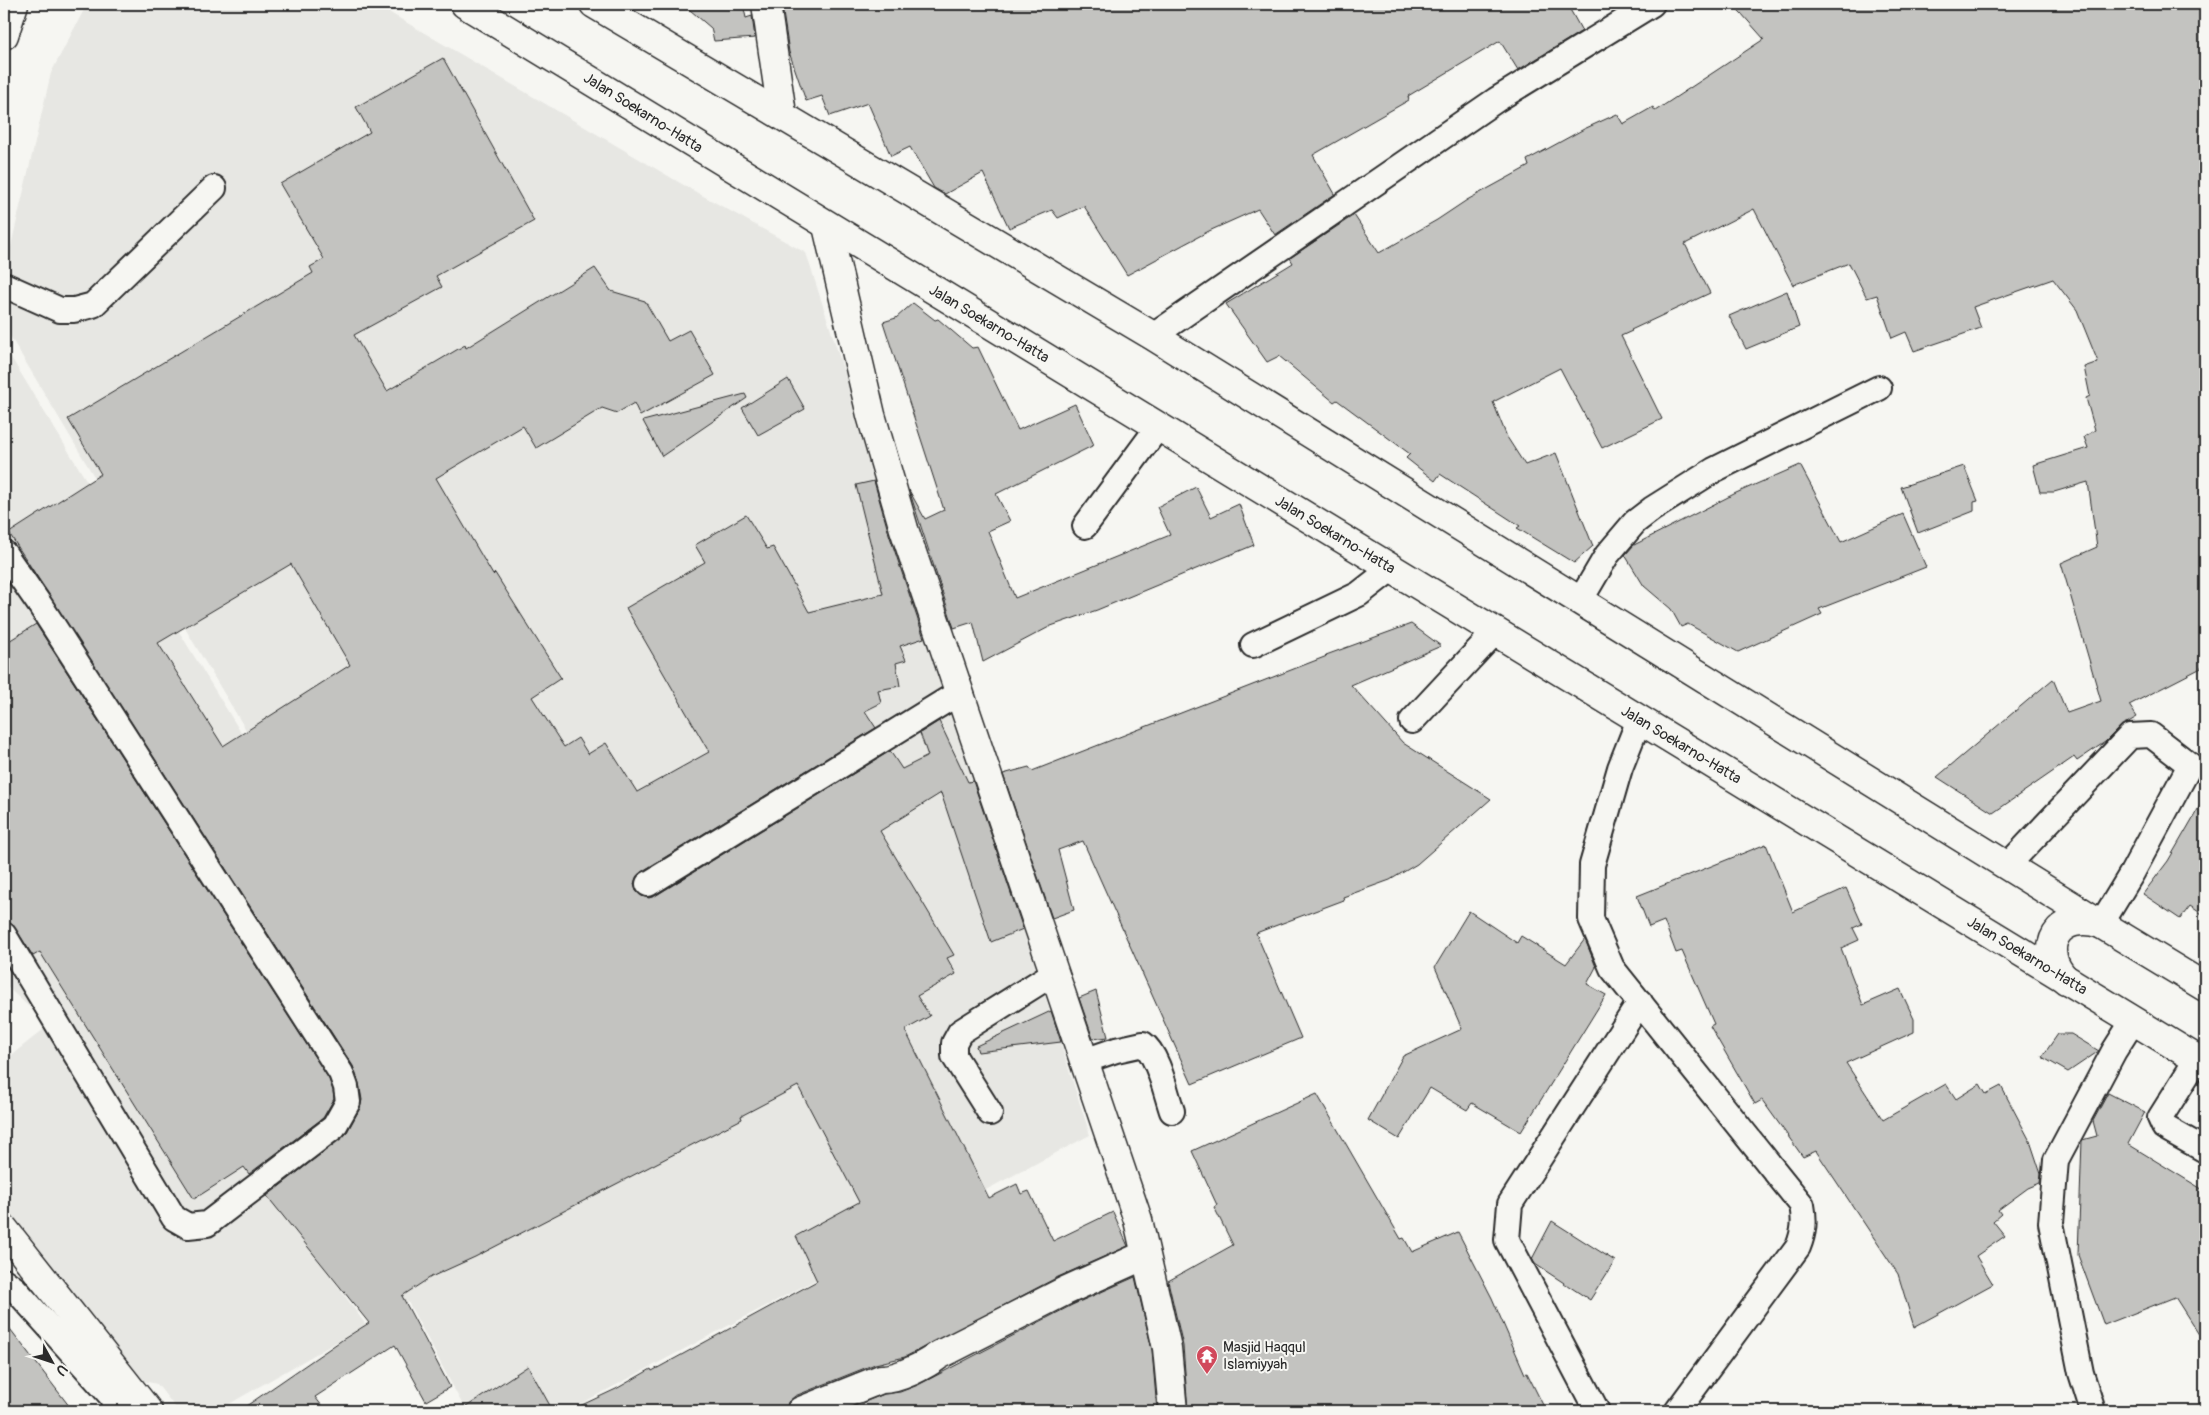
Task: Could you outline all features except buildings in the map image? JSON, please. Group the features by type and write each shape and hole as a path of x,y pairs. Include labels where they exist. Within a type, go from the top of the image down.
{"main road":[{"path":"4,35 14,4"},
{"name":"Jalan Soekarno-Hatta","path":"465,4 2201,1062"},
{"path":"594,4 1153,336 2205,987"},
{"path":"766,4 782,114"},
{"path":"827,226 871,415 904,529 1138,1220 1167,1348 1173,1411"},
{"path":"2066,980 2057,971 2051,959 2052,946 2056,935 2065,926 2076,920 2089,920 2101,924"},
{"path":"4,1229 148,1411"},
{"path":"802,1411 881,1379 889,1380 929,1363 939,1355 1065,1291 1145,1255"}],"lane":[{"path":"1153,336 1496,100 1652,4"},
{"path":"4,285 60,310 74,310 92,305 214,188"},
{"path":"1580,601 1607,555 1635,522 1652,509 1714,470 1879,388"},
{"path":"1085,526 1158,427"},
{"path":"4,553 40,605 340,1073 346,1088 348,1102 334,1127 208,1224 188,1226 174,1218 4,935"},
{"path":"1253,646 1359,594 1391,569"},
{"path":"1412,721 1495,632"},
{"path":"648,884 960,692"},
{"path":"1639,720 1620,768 1592,865 1591,919 1612,968 1802,1205 1805,1220 1804,1232 1798,1247 1678,1411"},
{"path":"2007,866 2130,736 2151,735 2198,770 2101,924"},
{"path":"990,1114 954,1056 954,1043 960,1032 1054,973"},
{"path":"1597,1411 1507,1240 1510,1204 1640,1002"},
{"path":"2093,1411 2081,1373 2051,1223 2056,1160 2114,1051 2133,1021"},
{"path":"1084,1061 1116,1050 1143,1044 1149,1048 1154,1058 1172,1111"},
{"path":"2201,1062 2160,1118 2164,1128 2205,1150"},
{"path":"4,1281 15,1289 112,1397 116,1411"}],"shaded area":[{"path":"87,4 375,4 687,187 806,253 1090,1135 567,1411 466,1411 408,1302 374,1319 461,1089 4,326 4,276 51,73"},
{"path":"4,346 455,1082 276,1201 366,1325 217,1411 178,1411 157,1384 135,1379 4,1214 4,1061 49,1025 4,984"}],"place":[{"name":"Masjid Haqqul Islamiyyah","path":"1207,1375"}]}
